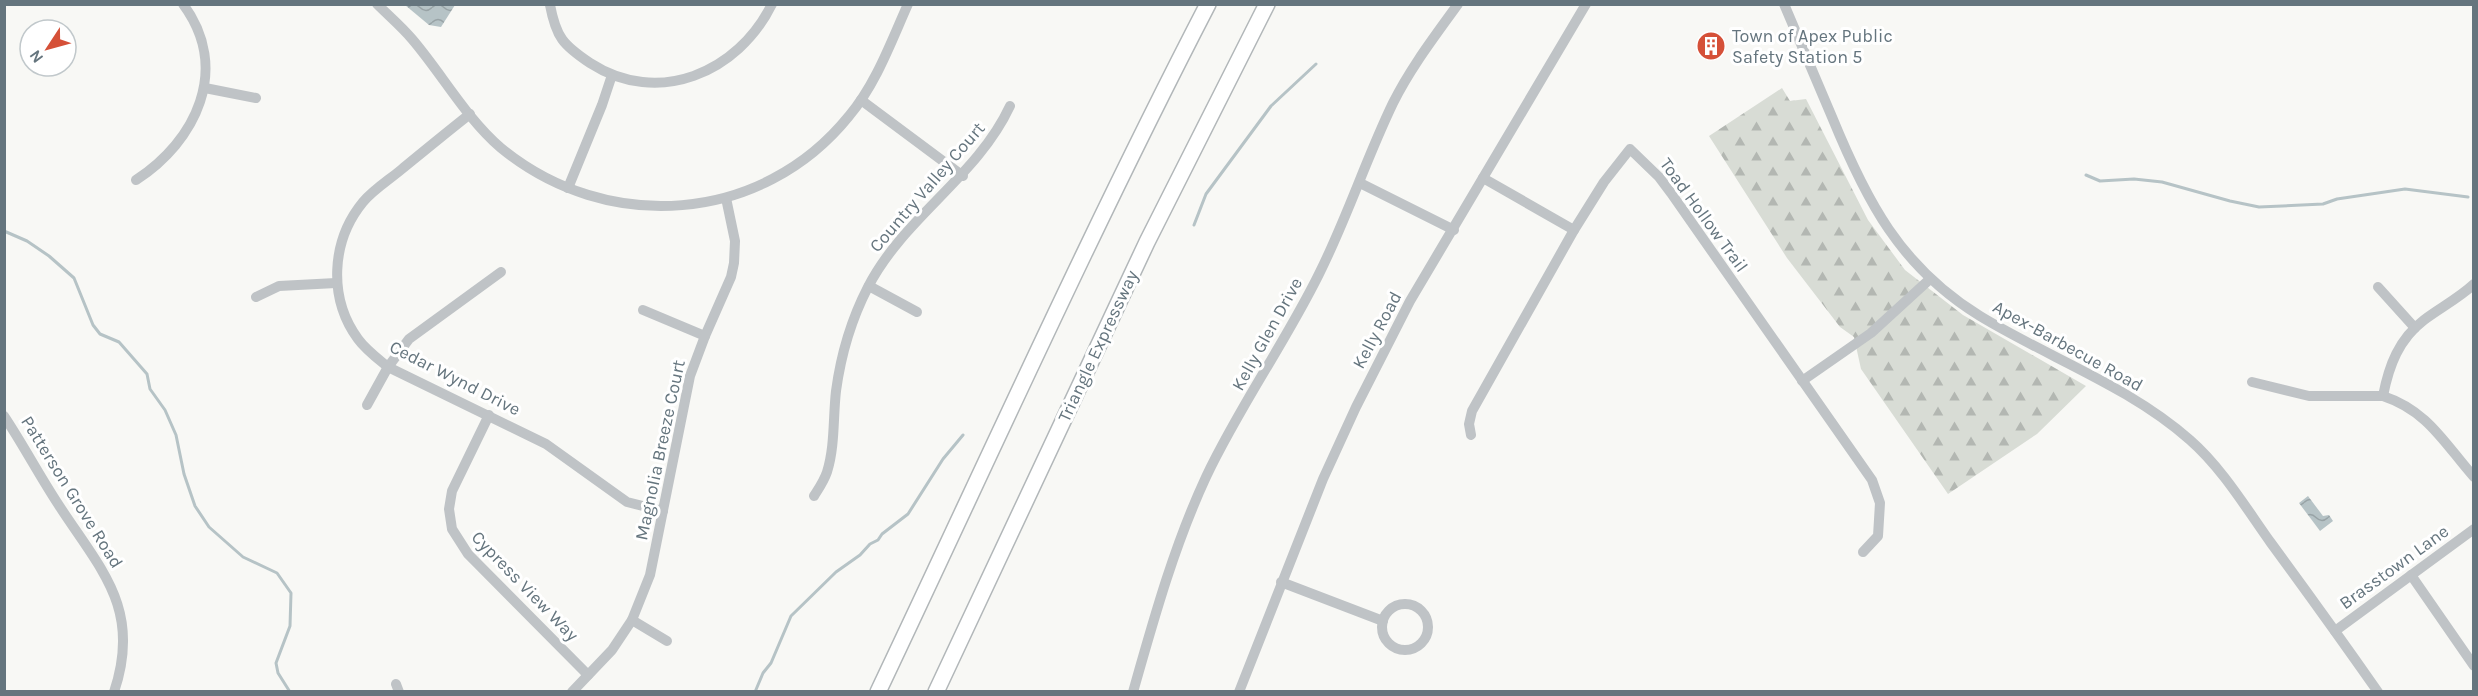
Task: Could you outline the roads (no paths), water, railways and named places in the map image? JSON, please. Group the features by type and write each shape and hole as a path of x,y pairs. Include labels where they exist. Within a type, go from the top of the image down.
{"highway":[{"path":"879,692 1078,264 1144,126 1208,4"},
{"name":"Triangle Expressway","path":"936,692 1147,242 1267,4"}],"street":[{"path":"136,180 158,166 171,151 193,120 205,88 203,46 194,21 183,4"},
{"path":"377,4 412,39 470,114 500,147 515,158 568,188 592,198 634,205 674,206 726,198 770,181 798,164 836,130 861,100 908,4"},
{"path":"549,5 554,28 567,45 580,56 612,75 658,82 683,79 722,63 748,40 772,4"},
{"name":"Kelly Glen Drive","path":"1133,692 1181,534 1207,475 1306,301 1360,183 1384,123 1405,81 1458,4"},
{"name":"Kelly Road","path":"1239,692 1323,479 1356,407 1410,301 1586,4"},
{"name":"Apex-Barbecue Road","path":"1784,4 1839,136 1870,202 1893,238 1930,279 1977,315 2025,343 2119,391 2167,421 2192,442 2221,475 2378,692"},
{"path":"568,188 612,75"},
{"path":"205,88 256,98"},
{"path":"861,100 963,176"},
{"name":"Country Valley Court","path":"814,496 828,469 836,391 844,349 869,286 883,261 905,233 940,195 963,176 999,130 1010,106"},
{"name":"Cedar Wynd Drive","path":"470,114 363,202 345,231 340,246 336,282 341,305 349,325 369,352 388,367 546,444 627,502 663,511"},
{"name":"Toad Hollow Trail","path":"1470,435 1468,424 1472,411 1574,230 1604,182 1630,149 1659,177 1671,193 1872,480 1880,503 1878,536 1863,552"},
{"path":"1483,178 1574,230"},
{"path":"1360,183 1454,230"},
{"name":"Magnolia Breeze Court","path":"572,692 612,650 632,620 650,575 690,376 724,294 734,263 735,241 726,198"},
{"path":"367,405 401,348 418,331 501,272"},
{"path":"1802,381 1871,333 1930,279"},
{"path":"256,297 279,286 336,282"},
{"path":"2383,396 2394,356 2401,344 2415,328 2474,284"},
{"path":"869,286 917,312"},
{"path":"2378,287 2415,328"},
{"path":"643,310 705,336"},
{"path":"2252,382 2309,396 2383,396 2403,404 2423,417 2474,477"},
{"name":"Cypress View Way","path":"489,415 453,491 449,509 452,529 468,554 588,675"},
{"name":"Patterson Grove Road","path":"4,416 60,508 107,577 116,596 122,642 121,663 114,692"},
{"name":"Brasstown Lane","path":"2335,631 2474,529"},
{"path":"2410,575 2474,666"},
{"path":"1281,582 1383,621"},
{"path":"1407,604 1415,606 1426,617 1428,632 1420,645 1407,650 1399,649 1387,641 1382,628 1383,621 1392,608 1407,604"},
{"path":"632,620 667,641"}],"water":[{"path":"405,5 455,5 441,27 429,25"},
{"path":"2308,496 2323,516 2329,515 2333,521 2320,531 2299,503"}],"waterway":[{"path":"1194,225 1206,194 1271,106 1316,64"},
{"path":"2086,175 2100,181 2134,179 2162,182 2259,207 2323,204 2337,199 2405,189 2468,197"},
{"path":"4,231 27,241 49,256 74,278 93,325 100,334 119,342 147,374 150,389 165,410 176,435 184,474 195,506 209,527 243,557 277,573 291,593 290,626 276,663 278,673 290,692"},
{"path":"755,692 763,673 771,663 791,616 836,572 860,555 870,544 878,540 882,534 908,514 943,459 963,435"}],"place":[{"name":"Town of Apex Public Safety Station 5","path":"1711,46"}]}
